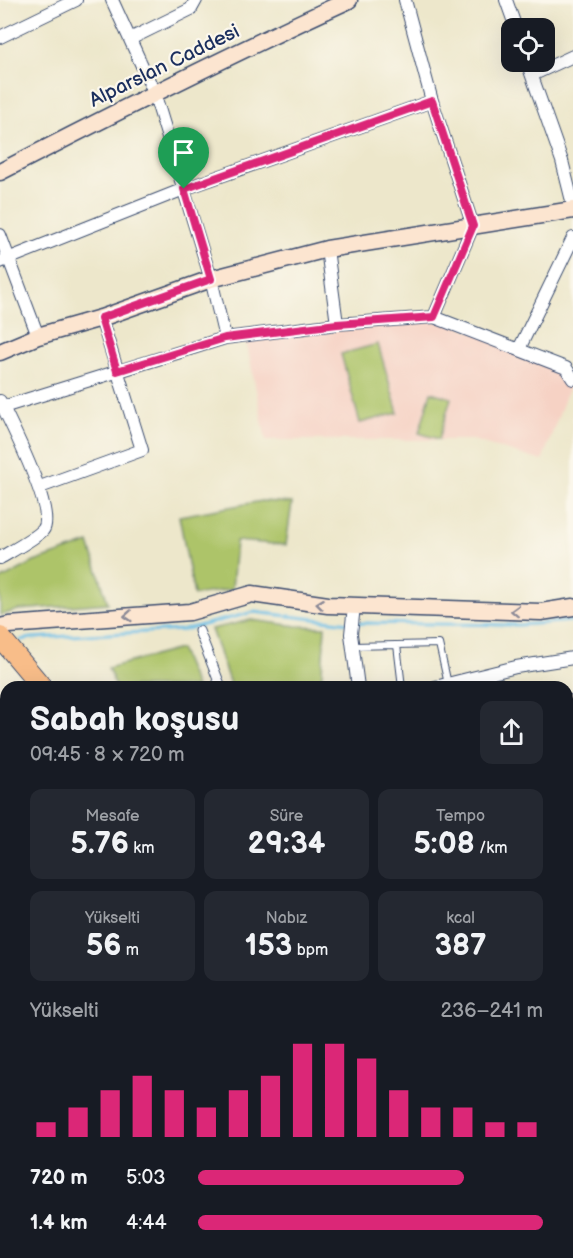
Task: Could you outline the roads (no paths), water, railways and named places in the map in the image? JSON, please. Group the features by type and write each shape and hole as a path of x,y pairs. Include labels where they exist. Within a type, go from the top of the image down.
{"main road":[{"name":"Alparslan Caddesi","path":"0,172 234,52 349,0"},
{"path":"0,352 38,336 101,318 211,279 327,249 573,210"},
{"path":"0,627 190,612 252,594 353,611 541,612 573,607"},
{"path":"0,636 37,681"},
{"path":"0,655 23,681"}],"street":[{"path":"0,37 76,0"},
{"path":"112,0 154,92 211,279 225,338"},
{"path":"130,39 191,9 196,0"},
{"path":"405,0 432,101 473,226 434,317"},
{"path":"506,0 512,18"},
{"path":"532,75 573,56"},
{"path":"531,72 567,159 573,205"},
{"path":"4,260 184,189 432,101"},
{"path":"0,235 4,260 38,336"},
{"path":"519,349 573,238"},
{"path":"327,249 337,324"},
{"path":"0,558 42,531 46,523 40,488 2,404 225,338 337,324 434,317 566,368 573,379"},
{"path":"40,488 142,450 101,318"},
{"path":"353,611 351,640 357,681"},
{"path":"199,631 219,681"},
{"path":"460,681 516,667 573,657"}],"lane":[{"path":"351,640 397,645 439,644 447,681"},
{"path":"397,645 401,681"}],"waterway":[{"path":"21,640 183,630 254,612 349,623"},
{"path":"356,623 520,625 573,621"}]}
